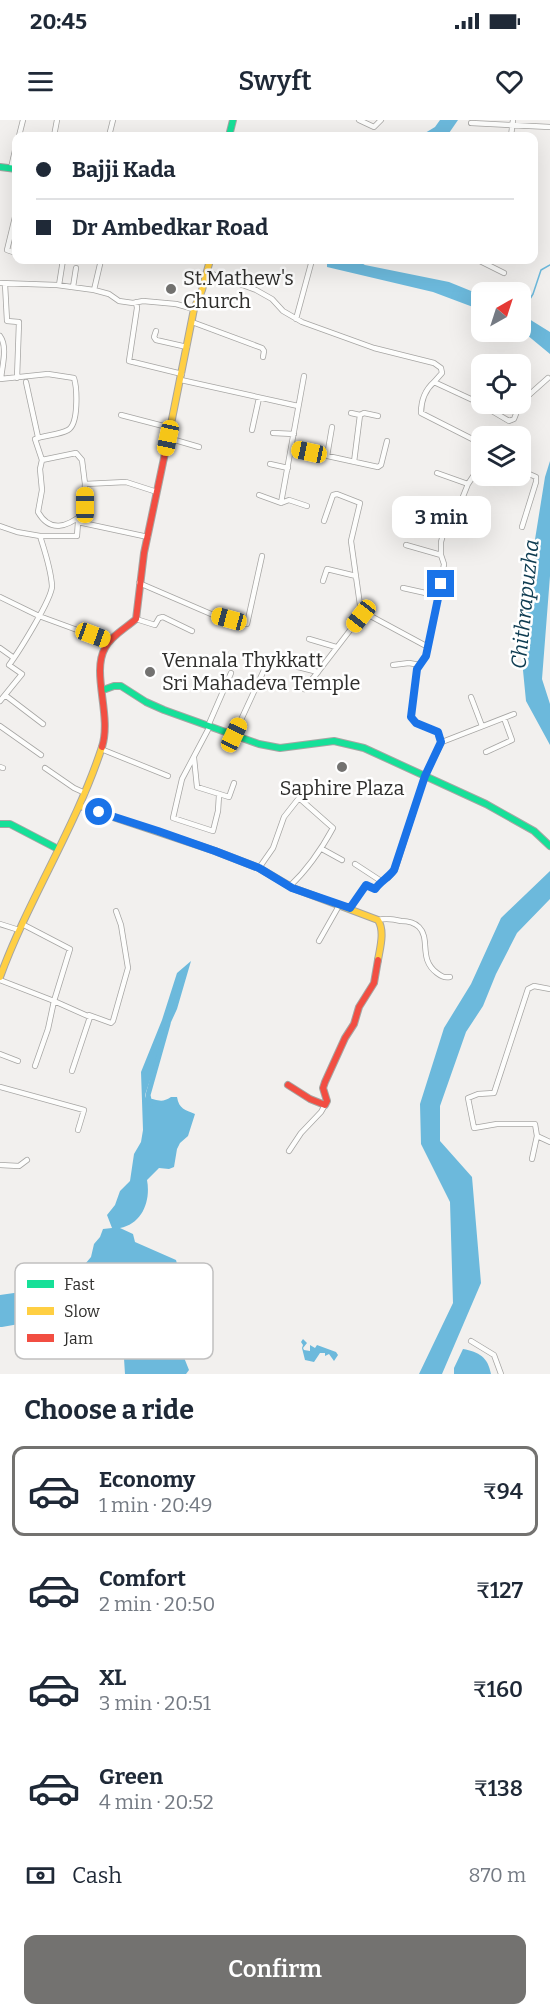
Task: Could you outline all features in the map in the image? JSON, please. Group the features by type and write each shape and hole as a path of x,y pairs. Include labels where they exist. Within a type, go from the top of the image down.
{"main road":[{"path":"0,976 20,927 80,806 106,736 100,667 104,648 136,619 139,582 194,309 209,264"},
{"path":"103,690 121,686 146,702 259,744 280,748 344,742 486,804 534,831 550,846"},
{"path":"80,806 158,831 259,868 290,886 378,920 381,941 374,982 359,1007 352,1028 325,1082 327,1097 325,1105 310,1099 288,1085"},
{"path":"0,824 10,824 58,849"}],"street":[{"path":"359,120 374,127 381,120"},
{"path":"471,123 513,122 550,127"},
{"path":"12,229 7,250 12,252"},
{"path":"59,285 62,264"},
{"path":"94,290 99,264"},
{"path":"296,319 311,264"},
{"path":"486,264 504,273"},
{"path":"73,287 76,268"},
{"path":"207,272 256,290 272,299 296,319 374,348 434,363 441,368 442,373 424,395 421,413 471,438"},
{"path":"17,378 19,322 7,321 3,284 59,285 110,294 119,301 176,304 194,309"},
{"path":"136,302 129,361 260,398 298,406"},
{"path":"192,322 262,348 263,357"},
{"path":"156,331 154,337 156,340 187,347"},
{"path":"0,336 4,349 1,379 48,374 71,376 75,381 76,414 73,425 67,430 35,439 42,460 40,469 42,490 38,512 49,526 68,524 83,514 85,484 82,460 76,453 42,460"},
{"path":"280,503 304,376"},
{"path":"531,393 548,378"},
{"path":"26,382 38,437"},
{"path":"434,382 471,399"},
{"path":"252,430 260,398"},
{"path":"351,413 378,416"},
{"path":"497,414 509,421 514,419 516,414"},
{"path":"121,415 171,428"},
{"path":"354,462 360,415"},
{"path":"327,456 332,427"},
{"path":"273,432 294,435"},
{"path":"168,438 199,447"},
{"path":"291,448 380,466 387,441"},
{"path":"270,464 288,468"},
{"path":"438,473 468,484"},
{"path":"522,527 536,482 536,477 531,475"},
{"path":"350,908 366,885 375,889 381,880 388,878 394,870 425,776 441,742 438,732 416,723 411,717 417,669 426,656 439,596 444,564 441,542 444,531 454,518 471,480"},
{"path":"85,484 126,482 157,492"},
{"path":"324,521 335,494 360,503 351,541 360,605 365,613 428,647"},
{"path":"259,495 280,503 289,500 307,506"},
{"path":"430,512 454,518"},
{"path":"0,526 16,532 40,536 77,536 78,522 148,537"},
{"path":"0,701 22,674 9,665 52,590 49,563 40,536"},
{"path":"406,545 441,555"},
{"path":"139,582 211,614 247,624 262,556"},
{"path":"323,581 327,569 356,576"},
{"path":"403,588 439,596"},
{"path":"0,597 39,616 110,642"},
{"path":"304,689 365,613"},
{"path":"136,619 155,625 160,616 192,631"},
{"path":"309,639 336,647"},
{"path":"0,648 14,658"},
{"path":"393,665 420,664"},
{"path":"298,667 318,672"},
{"path":"234,735 264,670"},
{"path":"219,795 219,811 213,831 173,818 178,793 186,772 209,726 231,673"},
{"path":"5,695 43,724"},
{"path":"471,697 482,726"},
{"path":"441,742 514,714"},
{"path":"486,752 512,740 504,718"},
{"path":"0,726 41,755"},
{"path":"101,749 168,776"},
{"path":"194,755 197,787 229,797 234,783"},
{"path":"45,768 85,793"},
{"path":"186,772 196,774"},
{"path":"259,868 273,848 284,818 299,798 333,828 322,849 290,886"},
{"path":"322,849 342,860"},
{"path":"355,864 381,880"},
{"path":"319,941 340,904"},
{"path":"0,976 54,1001 111,1023 128,968 121,925 116,911"},
{"path":"378,920 384,918 417,925 422,933 429,966 445,978 450,977"},
{"path":"0,924 20,927 70,950 35,1066"},
{"path":"532,1159 537,1136 535,1124 497,1124 474,1128 468,1098 494,1093 528,989 534,986 550,989"},
{"path":"72,1071 89,1022 89,1015"},
{"path":"0,1054 18,1060"},
{"path":"0,1087 84,1110 78,1130"},
{"path":"289,1151 298,1136 325,1105"},
{"path":"537,1136 550,1142"},
{"path":"0,1165 19,1166 27,1160"},
{"path":"471,1341 494,1355 501,1374"}],"water":[{"path":"440,120 458,120 450,132 427,132 435,127"},
{"path":"327,264 363,264 449,282 471,291 471,306 433,292 327,267"},
{"path":"531,320 550,332 550,354 531,338"},
{"path":"550,461 550,576 542,679 550,704 550,745 526,701 521,650 533,552 545,477"},
{"path":"550,871 550,899 517,933 483,1006 466,1032 440,1106 440,1141 472,1177 481,1283 442,1374 419,1374 453,1303 450,1202 421,1144 420,1104 444,1028 471,984 501,918"},
{"path":"191,961 177,1009 166,1033 145,1095 146,1098 159,1100 177,1097 181,1107 195,1114 188,1136 177,1149 174,1167 159,1168 147,1180 148,1196 143,1210 134,1222 120,1228 133,1234 135,1242 176,1260 177,1263 86,1263 91,1257 94,1244 103,1229 112,1228 107,1215 115,1205 120,1191 130,1181 134,1154 141,1142 143,1130 141,1072 162,1020 177,973"},
{"path":"15,1293 15,1325 0,1327 0,1295"},
{"path":"303,1339 307,1343 304,1350 310,1351 310,1345 315,1348 317,1345 336,1352 338,1355 334,1361 329,1354 325,1356 325,1353 320,1353 314,1362 305,1360 301,1342"},
{"path":"463,1349 482,1356 488,1363 491,1374 454,1374 454,1368"},
{"path":"124,1359 185,1359 189,1370 186,1374 125,1374"}],"waterway":[{"path":"531,297 541,270 550,265"},
{"path":"150,1104 148,1095 168,1024"}],"traffic: fast":[{"path":"230,132 233,120"},
{"path":"0,167 12,168"},
{"path":"103,690 121,686 164,710 259,744 280,748 334,741 364,748 486,804 534,831 550,846"},
{"path":"0,824 10,824 58,849"}],"traffic: slow":[{"path":"168,439 194,309 209,264"},
{"path":"0,977 79,806 102,747"},
{"path":"80,806 215,851 259,868 293,888 378,920 382,934 378,960"}],"traffic: jam":[{"path":"102,747 105,722 101,658 111,640 136,619 144,553 168,439"},
{"path":"288,1085 310,1099 325,1105 327,1101 323,1088 325,1082 354,1024 359,1007 374,983 378,960"}],"place":[{"name":"St.Mathew's Church","path":"171,289"},
{"name":"Vennala Thykkatt Sri Mahadeva Temple","path":"150,672"},
{"name":"Saphire Plaza","path":"342,767"}],"route":[{"path":"99,812 215,851 259,868 292,888 350,908 366,885 375,889 381,880 388,878 394,870 425,776 441,742 438,732 416,723 411,717 417,669 426,656 441,584"}],"water label":[{"name":"Chithrapuzha","path":"525,604"}]}
